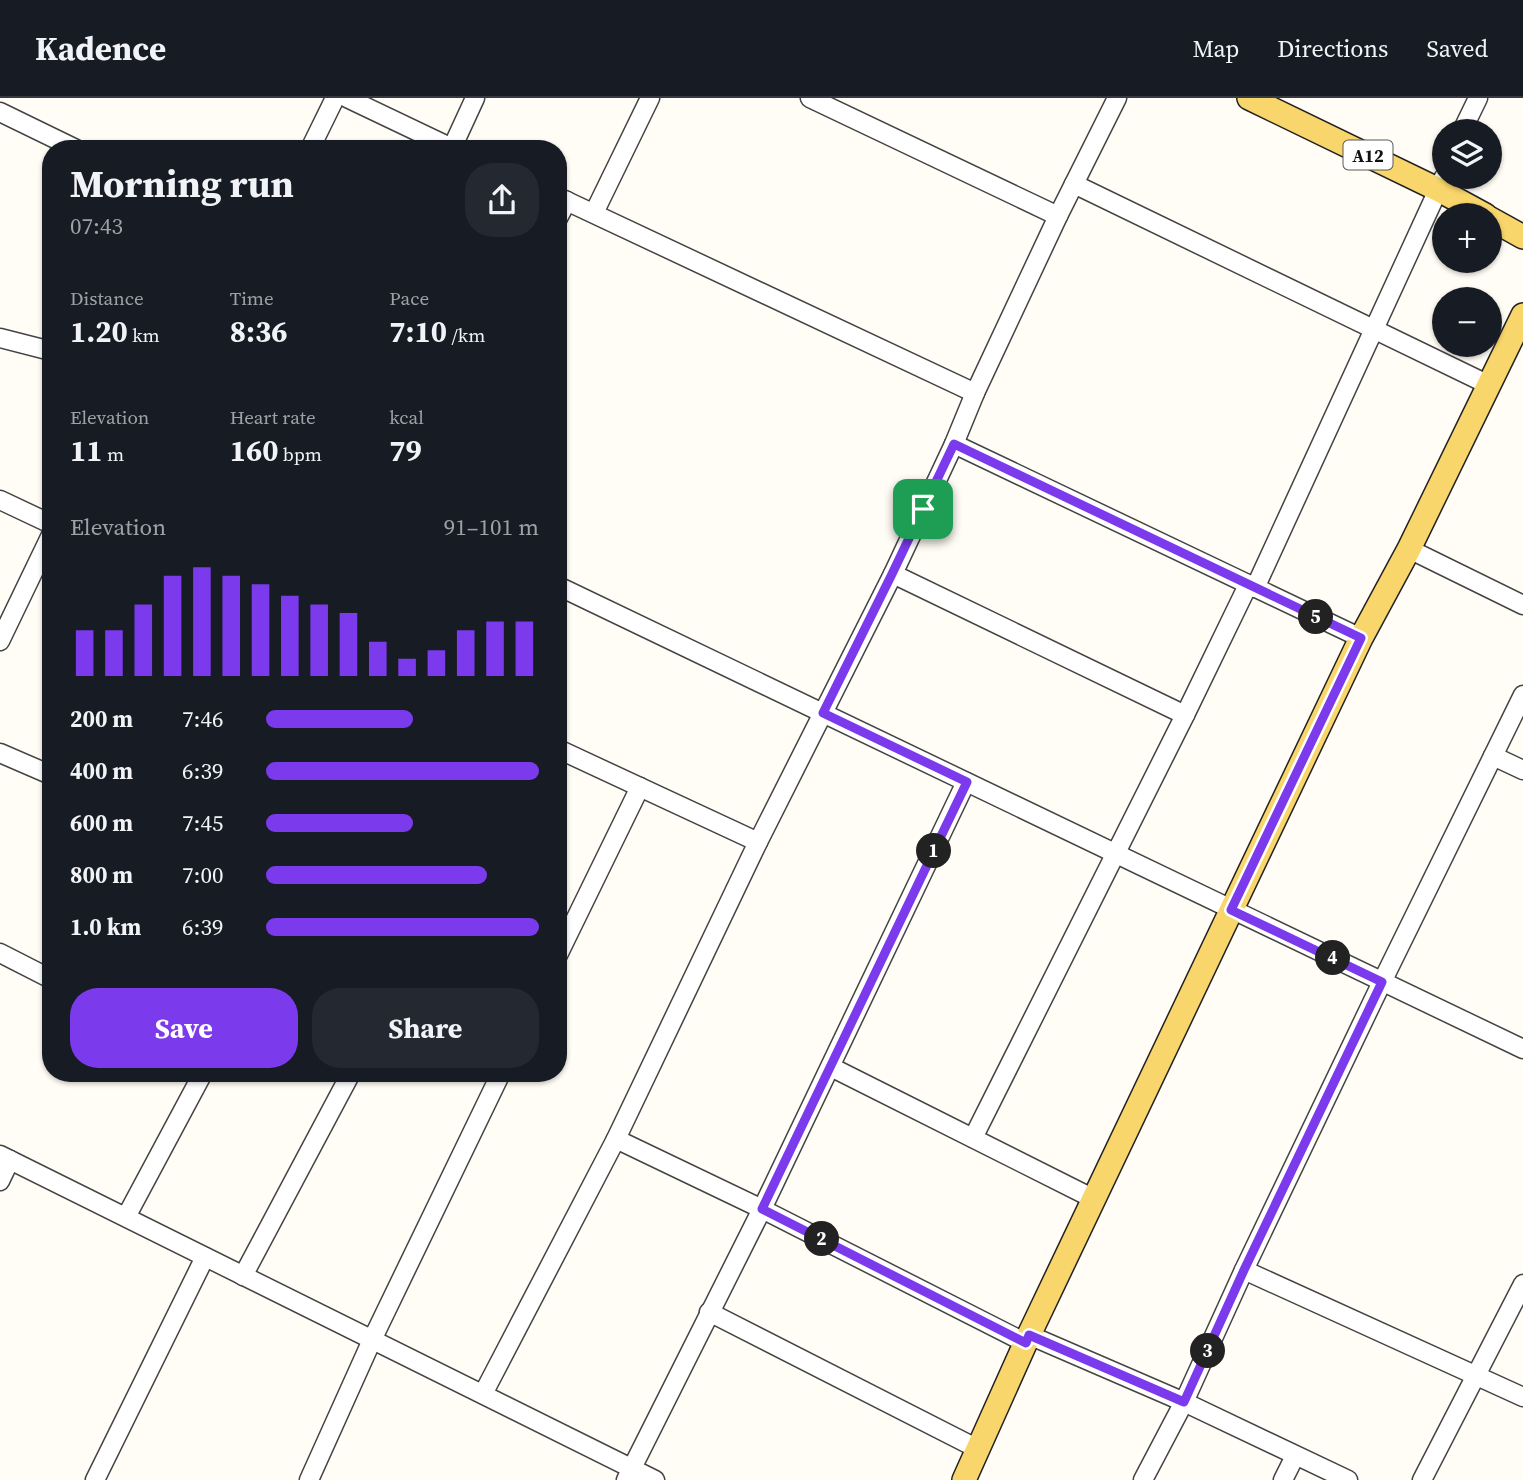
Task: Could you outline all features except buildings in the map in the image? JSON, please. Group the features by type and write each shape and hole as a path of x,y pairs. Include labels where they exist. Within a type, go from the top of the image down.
{"main road":[{"name":"A12","path":"1250,98 1432,179"},
{"name":"A12","path":"1450,189 1469,203"},
{"name":"A12","path":"1502,225 1523,237"},
{"path":"964,1480 1094,1199 1361,638 1409,550 1523,315"}],"street":[{"path":"314,140 335,98"},
{"path":"347,98 436,140"},
{"path":"457,140 475,98"},
{"path":"594,213 650,98"},
{"path":"810,98 1058,216"},
{"path":"483,1394 615,1139 758,842 892,574 1058,216 1117,98"},
{"path":"1468,119 1478,98"},
{"path":"0,112 58,140"},
{"path":"1074,184 1489,385"},
{"path":"973,1138 1251,587 1439,189"},
{"path":"567,201 975,393"},
{"path":"0,338 42,349"},
{"path":"954,444 1361,638"},
{"path":"0,500 42,520"},
{"path":"1409,550 1523,606"},
{"path":"1,635 42,553"},
{"path":"892,574 1185,715"},
{"path":"567,590 1523,1049"},
{"path":"1143,1480 1184,1402 1382,982 1523,695"},
{"path":"0,753 42,771"},
{"path":"567,753 758,842"},
{"path":"1493,756 1523,770"},
{"path":"629,1474 762,1209 967,782"},
{"path":"567,937 640,787"},
{"path":"0,953 42,974"},
{"path":"831,1067 1094,1199"},
{"path":"125,1217 198,1082"},
{"path":"243,1276 346,1082"},
{"path":"309,1480 372,1340 497,1082"},
{"path":"615,1139 1028,1339 1184,1402 1348,1480"},
{"path":"0,1181 5,1158 483,1394 629,1474 655,1480"},
{"path":"95,1480 205,1257"},
{"path":"1244,1270 1523,1397"},
{"path":"1422,1480 1523,1284"},
{"path":"709,1312 978,1449"},
{"path":"1283,1480 1295,1456"}],"route":[{"path":"954,444 1361,638 1231,910 1382,982 1184,1402 1029,1335 1026,1343 762,1209 967,782 823,713 923,509 954,444"}]}
